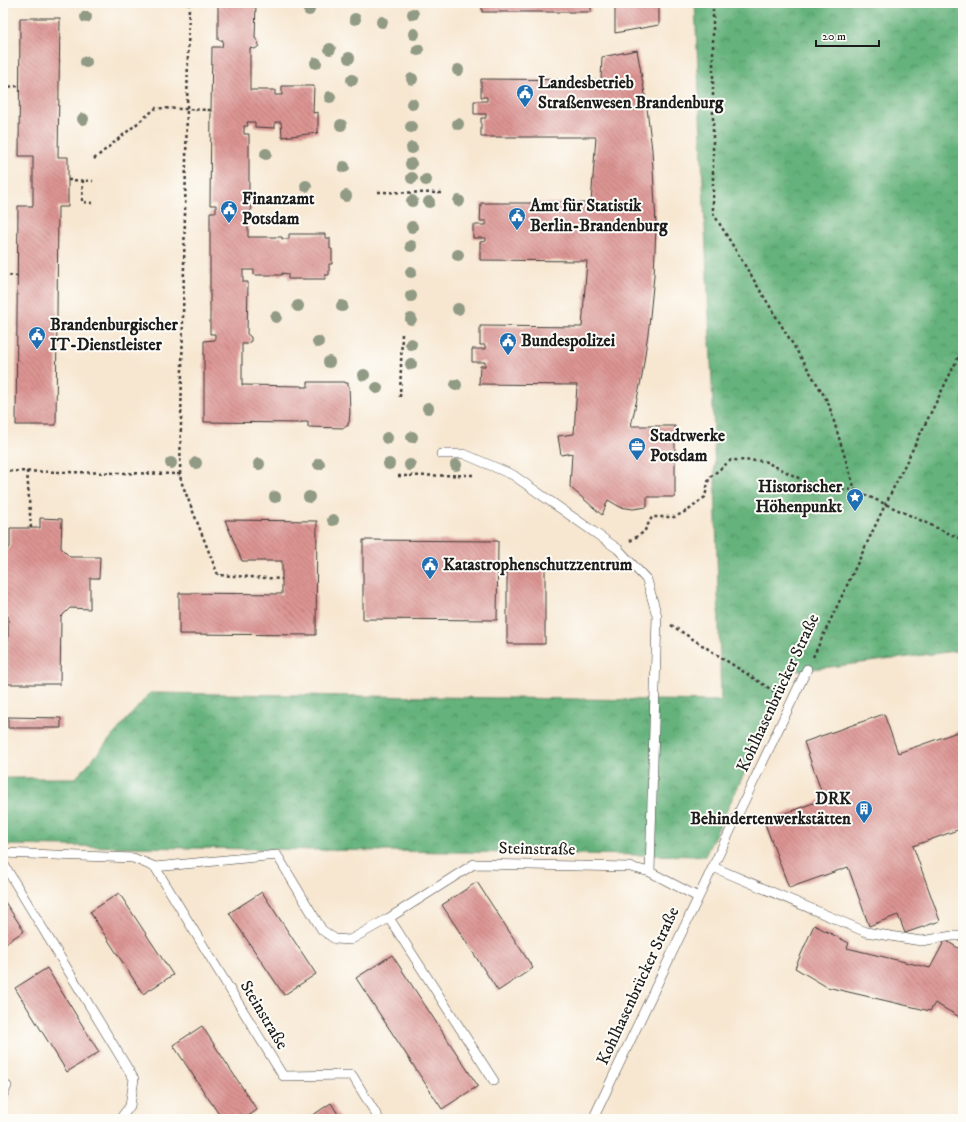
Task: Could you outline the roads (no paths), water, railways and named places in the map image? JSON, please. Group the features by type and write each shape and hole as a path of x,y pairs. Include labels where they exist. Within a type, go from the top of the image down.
{"lane":[{"path":"441,454 464,454 514,475 618,549 647,580 657,616 650,872"},
{"name":"Kohlhasenbrücker Straße","path":"593,1119 807,670"},
{"name":"Steinstraße","path":"3,853 133,858 155,867 277,855 322,930 335,939 350,940 389,918 474,864 630,867 650,872 698,897"},
{"path":"3,863 134,1079 130,1106 120,1119"},
{"name":"Steinstraße","path":"155,867 283,1076 352,1075 379,1119"},
{"path":"713,867 866,932 921,941 952,936 963,936"},
{"path":"389,918 494,1081"},
{"path":"3,1095 7,1086"}],"place":[{"name":"Landesbetrieb Straßenwesen Brandenburg","path":"525,108"},
{"name":"Finanzamt Potsdam","path":"229,224"},
{"name":"Amt für Statistik Berlin-Brandenburg","path":"517,231"},
{"name":"Brandenburgischer IT-Dienstleister","path":"37,350"},
{"name":"Bundespolizei","path":"508,356"},
{"name":"Stadtwerke Potsdam","path":"637,461"},
{"name":"Historischer Höhenpunkt","path":"855,512"},
{"name":"Katastrophenschutzzentrum","path":"430,580"},
{"name":"DRK Behindertenwerkstätten","path":"864,824"}]}
